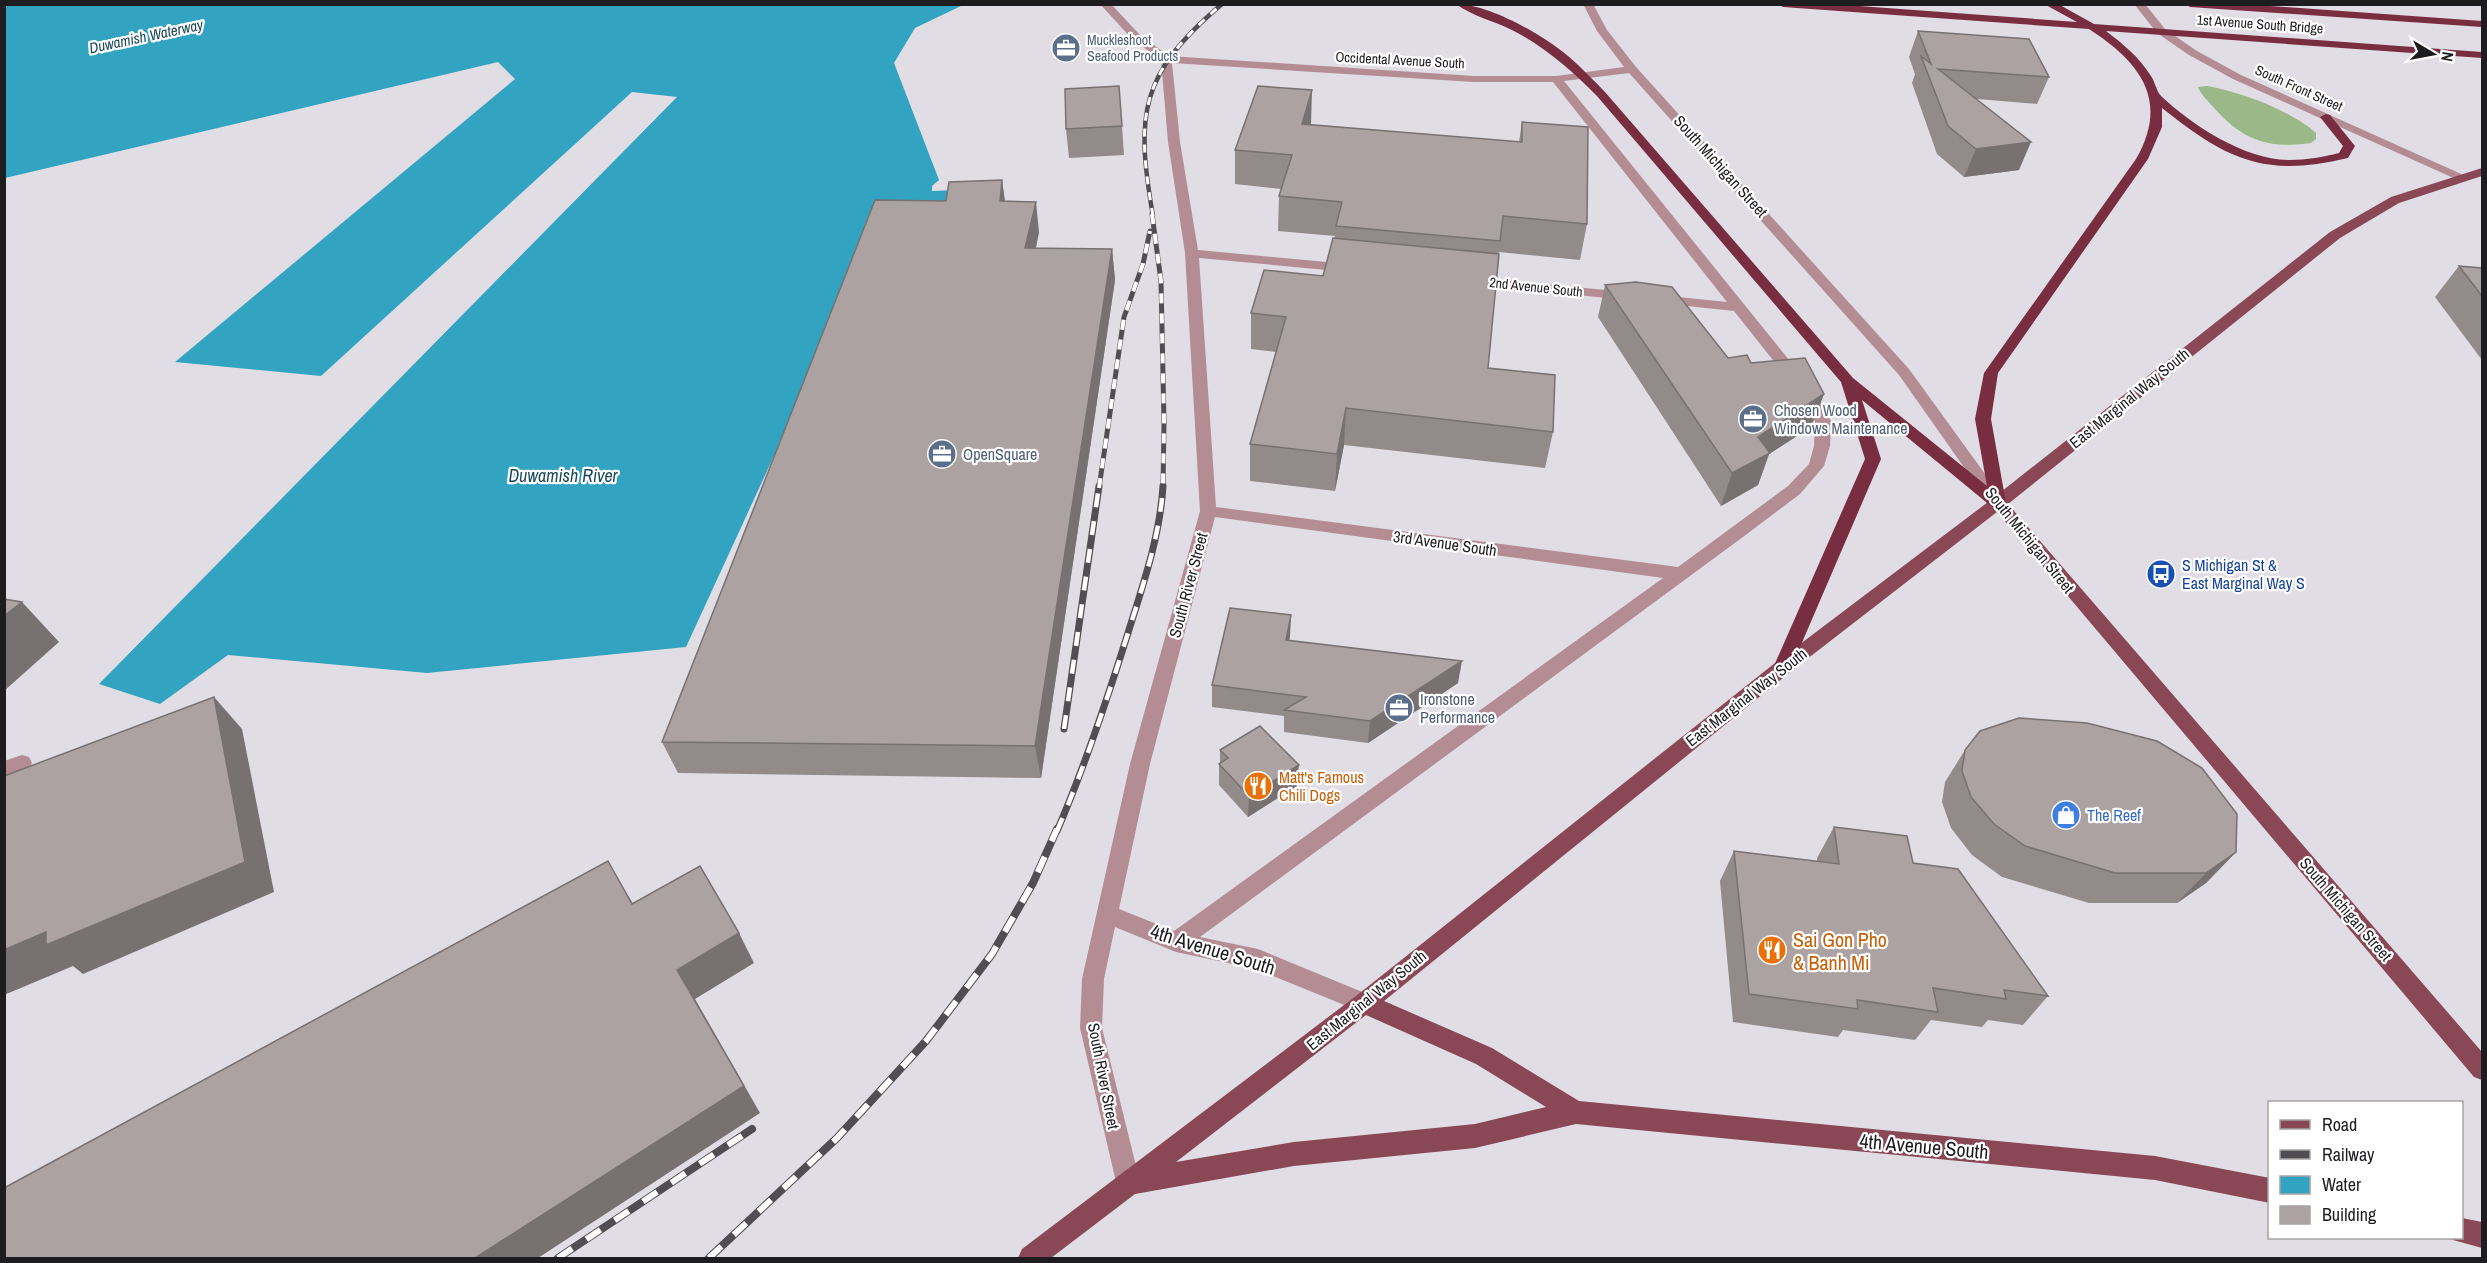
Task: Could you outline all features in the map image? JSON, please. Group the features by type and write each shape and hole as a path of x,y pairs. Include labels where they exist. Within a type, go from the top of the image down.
{"highway":[{"path":"1461,4 1516,28 1564,58 1601,94 1848,381 1998,503"},
{"name":"1st Avenue South Bridge","path":"1783,4 2482,55"},
{"path":"1998,503 1983,419 1991,373 2142,159 2151,142 2158,118 2155,96 2142,72 2124,50 2100,31 2049,4"},
{"name":"1st Avenue South Bridge","path":"2190,4 2482,24"},
{"path":"2155,96 2198,131 2239,155 2273,162 2297,164 2324,162 2344,155 2349,146 2326,117"},
{"path":"1782,668 1873,459 1848,381"}],"main road":[{"name":"East Marginal Way South","path":"1031,1258 1364,1003 1782,668 1998,503 2336,235 2395,200 2482,172"},
{"name":"South Michigan Street","path":"1998,503 2137,670 2227,770 2482,1068"},
{"name":"4th Avenue South","path":"1364,1003 1484,1056 1576,1112"},
{"name":"4th Avenue South","path":"1128,1182 1294,1154 1475,1136 1576,1112 2155,1168 2268,1191"},
{"path":"2463,1231 2482,1235"}],"street":[{"path":"1105,4 1136,37 1166,59"},
{"name":"South Michigan Street","path":"1588,4 1602,31 1632,69 1904,372 1998,503"},
{"name":"South Front Street","path":"2139,4 2161,31 2193,53 2237,77 2462,177"},
{"name":"Occidental Avenue South","path":"1166,59 1439,78 1556,79 1632,69"},
{"name":"South River Street","path":"1128,1182 1101,1079 1091,1028 1093,979 1140,764 1208,511 1192,253 1174,142 1166,59"},
{"path":"1176,942 1794,490 1816,466 1822,446 1823,421 1806,391 1556,79"},
{"path":"1192,253 1360,269"},
{"name":"2nd Avenue South","path":"1454,279 1737,307"},
{"name":"3rd Avenue South","path":"1208,511 1681,574"},
{"name":"4th Avenue South","path":"1106,913 1176,942 1258,959 1364,1003"}],"green space":[{"path":"2207,86 2250,97 2279,110 2316,133 2316,139 2311,143 2282,145 2247,135 2236,129 2203,96 2198,87"}],"water":[{"name":"Duwamish River","path":"4,5 963,5 915,28 894,63 939,180 932,186 932,191 957,190 952,227 865,258 686,647 427,673 228,655 160,704 99,684 677,97 632,92 321,376 175,362 515,79 498,62 5,178"}],"building":[{"path":"1918,31 2029,39 2049,77 1938,69 2031,142 1976,149 1948,126 1921,56 1931,64"},
{"path":"1119,86 1122,126 1066,129 1065,89"},
{"path":"1258,86 1312,90 1302,124 1522,142 1522,122 1588,127 1587,224 1503,216 1500,241 1336,226 1342,202 1279,196 1292,155 1235,150"},
{"path":"1002,180 1000,201 1036,202 1025,248 1112,249 1035,746 662,742 875,200 946,201 949,182"},
{"path":"1333,238 1499,254 1488,368 1555,375 1553,432 1346,408 1337,454 1250,444 1286,317 1251,313 1264,270 1323,276"},
{"path":"2459,266 2482,268 2482,296"},
{"path":"1636,282 1672,287 1728,358 1747,355 1751,363 1805,358 1824,394 1758,437 1770,453 1732,473 1605,285"},
{"path":"4,599 22,602 4,616"},
{"path":"1230,608 1291,615 1286,640 1462,661 1370,721 1284,710 1306,697 1212,685"},
{"path":"214,697 245,862 46,945 46,932 4,950 4,776"},
{"name":"The Reef","path":"2019,718 2087,723 2157,741 2202,768 2237,814 2236,852 2206,873 2115,873 2025,846 1994,824 1971,797 1962,771 1965,750 1980,731"},
{"path":"1260,726 1299,765 1249,796 1219,764 1228,758 1220,750"},
{"path":"1834,827 1907,836 1913,863 1958,869 2048,996 2004,990 2006,999 1933,988 1938,1012 1857,1000 1858,1009 1749,994 1734,851 1839,864"},
{"path":"608,861 632,904 700,866 739,933 677,970 744,1086 475,1258 4,1258 4,1188"}],"railway":[{"path":"1153,216 1145,149 1145,122 1150,98 1159,75 1174,52 1222,4"},
{"path":"1152,214 1161,281 1163,488"},
{"path":"1099,488 1124,317 1143,264 1150,231"},
{"path":"1064,729 1099,486"},
{"path":"1057,831 1095,733 1139,597 1155,542 1163,486"},
{"path":"709,1258 837,1138 926,1041 992,954 1033,883 1057,829"},
{"path":"558,1258 752,1129"}],"place":[{"name":"Muckleshoot Seafood Products","path":"1066,48"},
{"name":"Chosen Wood Windows Maintenance","path":"1753,419"},
{"name":"OpenSquare","path":"942,454"},
{"name":"S Michigan St & East Marginal Way S","path":"2161,574"},
{"name":"Ironstone Performance","path":"1399,708"},
{"name":"Matt's Famous Chili Dogs","path":"1258,786"},
{"name":"The Reef","path":"2066,815"},
{"name":"Sai Gon Pho & Banh Mi","path":"1772,950"}],"water label":[{"name":"Duwamish Waterway","path":"146,36"}]}
